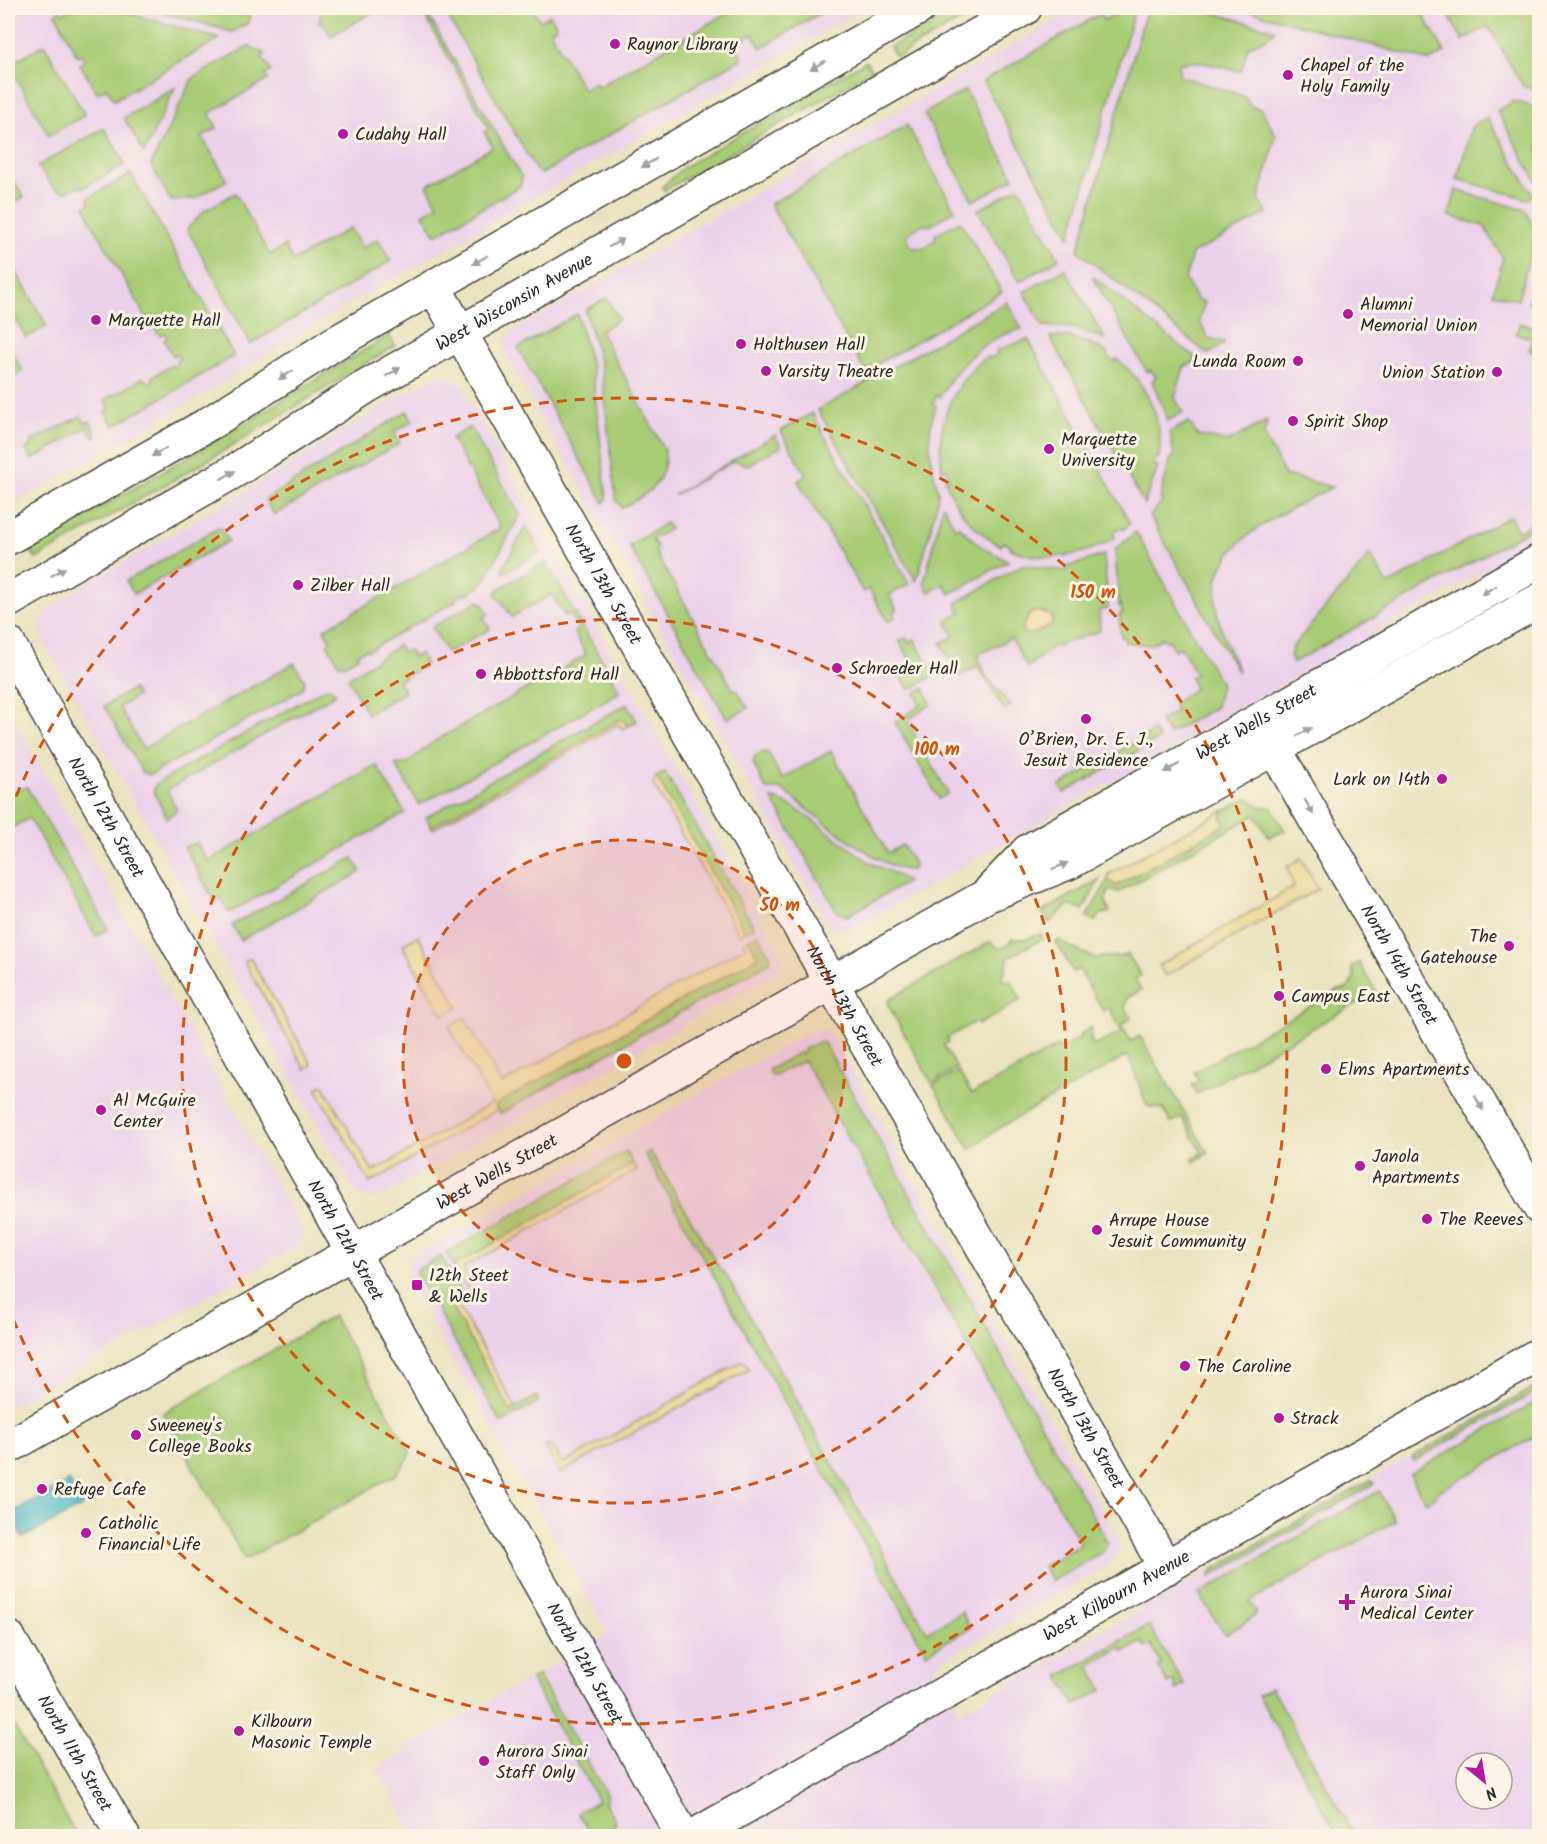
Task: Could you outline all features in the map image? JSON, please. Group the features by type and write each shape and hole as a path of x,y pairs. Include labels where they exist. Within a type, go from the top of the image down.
{"street":[{"path":"8,538 210,423 335,344 919,8"},
{"name":"West Wisconsin Avenue","path":"8,601 238,469 364,388 1024,8"},
{"name":"North 13th Street","path":"434,287 833,982 939,1176 1166,1568"},
{"name":"West Wells Street","path":"986,896 1028,851 1539,561"},
{"name":"West Wells Street","path":"8,1447 986,896 1070,862 1539,600"},
{"name":"North 12th Street","path":"8,643 683,1836"},
{"name":"North 14th Street","path":"1258,720 1539,1208"},
{"name":"West Kilbourn Avenue","path":"694,1836 1539,1354"},
{"name":"North 11th Street","path":"8,1637 123,1836"}],"shaded area":[{"path":"8,8 865,8 327,317 204,394 8,507"},
{"name":"Marquette University","path":"1078,8 1539,8 1539,540 855,927 838,930 829,924 507,357 505,342 514,331"},
{"path":"447,375 460,385 784,959 777,972 382,1196 367,1198 355,1191 44,642 40,627 46,610 67,595 240,495 405,393 434,377"},
{"name":"Al McGuire Center","path":"8,709 302,1230 301,1241 294,1248 8,1408"},
{"name":"Aurora Sinai Medical Center","path":"824,1029 830,1034 1119,1541 1118,1555 1111,1564 934,1665 959,1713 1539,1383 1539,1836 416,1836 377,1769 407,1752 405,1748 609,1634 412,1288 406,1275 406,1264 416,1255 812,1030"}],"green space":[{"path":"110,8 219,39 114,100 107,88 97,93 80,64 85,61 81,54 77,56 56,14 59,10 63,13 70,9"},
{"path":"149,8 251,8 248,23 232,32"},
{"path":"322,8 380,8 331,36 323,22 319,23"},
{"path":"413,8 424,8 522,178 520,186 436,235 423,214 438,205 427,185 493,147 484,132 489,129 422,11 416,13"},
{"path":"443,8 532,8 540,21 550,15 557,26 550,31 583,89 595,82 598,87 736,8 823,8 824,11 761,48 752,34 735,44 743,58 541,174 536,170"},
{"path":"960,8 982,8 896,57 890,47"},
{"path":"1117,8 1135,8 1070,237 983,81 1100,14 1104,20 1119,12"},
{"path":"1147,8 1196,8 1275,30 1268,37 1248,47 1241,71 1194,61 1178,64 1180,76 1243,96 1252,107 1261,109 1276,136 1259,199 1267,213 1192,254 1185,279 1197,300 1205,302 1199,320 1208,338 1224,342 1208,354 1078,251"},
{"path":"1238,8 1419,8 1445,52 1430,61"},
{"path":"1444,8 1539,8 1539,90 1523,86 1488,26 1463,40"},
{"path":"44,44 85,115 49,136 9,65"},
{"path":"248,46 266,54 262,57 271,71 265,75 268,80 209,113 217,128 202,137 227,180 196,198 171,201 151,165 192,79"},
{"path":"866,61 872,71 664,191 662,187 684,167"},
{"path":"175,88 144,153 124,118"},
{"path":"965,90 1014,178 973,201 924,114"},
{"path":"1513,101 1539,108 1539,186 1497,111"},
{"path":"1487,117 1533,195 1528,199 1457,179 1472,126"},
{"path":"907,125 955,210 930,226 923,224 908,234 908,242 914,248 923,248 935,240 935,235 960,221 1002,292 865,371 770,204"},
{"path":"104,128 125,164 83,188 81,186 64,192 54,188 38,166"},
{"path":"131,174 234,356 114,426 105,412 110,409 105,400 143,378 150,383 153,380 152,377 172,365 174,368 177,367 176,361 180,358 177,354 173,356 164,340 168,337 165,333 160,335 148,321 91,221 85,206 90,203 88,198"},
{"path":"13,180 24,197 8,206 8,183"},
{"path":"1019,187 1059,259 1019,282 978,210"},
{"path":"1456,190 1525,210 1534,227 1537,228 1518,300 1493,293 1503,258 1484,226 1449,216"},
{"path":"235,193 270,255 285,246 293,261 350,228 362,248 378,239 391,261 251,344 187,229 205,210"},
{"path":"8,257 47,326 26,338 8,305"},
{"path":"1539,261 1539,307 1528,303"},
{"path":"1065,269 1105,339 1075,328 1043,326 1024,292"},
{"path":"1092,276 1198,360 1184,367 1175,398 1183,412 1168,421 1152,381 1156,377 1150,370 1147,372"},
{"path":"607,298 619,319 600,331 665,451 663,472 654,487 622,508 616,500 601,367 585,310"},
{"path":"1007,302 1022,329 984,345 964,363 940,397 936,395 933,404 936,406 930,429 930,449 938,498 916,581 818,410"},
{"path":"577,314 592,369 607,498 604,503 518,348"},
{"path":"1520,323 1539,329 1539,354 1529,351 1533,338 1516,334"},
{"path":"389,335 395,346 208,460 36,559 29,548 219,439"},
{"path":"1050,337 1068,337 1092,344 1108,353 1107,356 1114,362 1117,359 1128,369 1145,391 1156,416 1160,444 1159,458 1156,457 1154,466 1158,467 1144,504"},
{"path":"1028,339 1130,523 1123,530 1120,527 1113,533 1115,537 1077,554 1037,556 1010,549 1011,546 1003,542 1001,546 991,540 974,526 960,509 945,479 949,478 946,469 942,470 941,437 948,406 955,392 975,367 988,356 990,359 997,354 996,351"},
{"path":"8,345 23,371 8,380"},
{"path":"407,411 413,421 394,432 400,443 274,515 265,500"},
{"path":"812,413 909,584 889,595 897,610 893,612 895,617 888,622 869,589 863,592 798,481 806,475 781,431"},
{"path":"81,416 85,423 90,421 97,437 94,438 87,427 32,460 26,449 32,445 30,442"},
{"path":"1267,421 1264,436 1285,475 1332,487 1271,520 1247,536 1230,554 1219,575 1216,601 1222,632 1239,671 1237,671 1150,516 1163,501 1160,499 1171,457 1174,457 1170,432 1189,422 1197,435 1228,442"},
{"path":"470,427 520,515 481,586 465,595 464,593 455,599 456,601 368,651 366,649 357,654 358,657 345,664 339,664 327,644 331,641 324,629 501,528 451,438"},
{"path":"775,435 781,446 748,465 734,461 674,495"},
{"path":"943,505 955,528 958,526 980,546 1008,561 950,594 944,584 929,592 924,583"},
{"path":"1510,516 1518,531 1539,519 1539,524 1293,663 1290,656 1294,645 1370,555 1388,585"},
{"path":"666,523 670,529 652,539 658,549 655,551 734,691 737,690 748,708 727,719 629,546"},
{"path":"526,526 541,552 503,573 502,570"},
{"path":"220,527 228,541 134,594 126,581"},
{"path":"1136,532 1221,684 1216,707 1168,734 1160,721 1177,711 1173,704 1195,688 1190,677 1196,674 1181,647 1175,650 1169,640 1166,641 1163,638 1150,645 1125,642 1125,638 1121,637 1119,615 1122,614 1121,606 1119,606 1115,550"},
{"path":"1104,555 1108,609 1099,610 1100,631 1053,647 1027,667 1011,638 978,655 986,676 1011,706 1004,710 978,666 959,676 941,643 954,636 946,621 961,613 956,603 1022,565 1067,571 1067,567","holes":["1044,612 1053,619 1052,624 1035,633 1025,634 1022,628 1030,614"]},
{"path":"546,562 620,692 419,805 395,764 406,764 433,742 586,655 574,632 578,629 569,613 565,616 552,594 512,617 496,594 497,590"},
{"path":"478,601 489,614 483,617 490,629 447,653 432,627"},
{"path":"907,638 909,642 914,639 935,675 909,690 901,677 915,669 899,641"},
{"path":"399,645 403,653 409,650 414,657 420,653 426,665 398,681 405,692 367,714 348,678"},
{"path":"294,663 305,681 301,690 150,775 142,772 104,706 133,689 137,696 119,707 143,749"},
{"path":"331,688 336,694 167,790 177,810 167,818 153,791 156,784 324,689"},
{"path":"924,688 931,704 907,721 948,793 939,799 895,722 921,705 915,693"},
{"path":"627,704 637,721 628,726 621,720 431,827 426,817"},
{"path":"1154,731 1159,739 1064,793 1060,786"},
{"path":"831,751 888,853 903,845 914,864 913,870 901,869 866,851 781,789 766,789 753,763 755,756 762,752 768,753 782,779"},
{"path":"376,765 405,813 229,913 221,898 215,902 184,847 197,843 208,861"},
{"path":"665,772 754,927 745,932 656,777"},
{"path":"27,787 108,929 96,936 29,818 8,830 8,793"},
{"path":"1248,798 1259,806 1272,808 1285,831 1269,837 1255,815 1119,892 1110,889 1105,900 1110,912 1101,914 1095,921 1087,917 1108,880 1116,886 1225,824 1221,818 1223,811"},
{"path":"772,799 792,807 869,862 907,882 847,916 837,912"},
{"path":"353,858 361,872 241,940 232,925"},
{"path":"1100,879 1083,910 1068,905 1049,923 1042,912"},
{"path":"758,934 771,957 770,962 500,1114 495,1105 758,957 748,939"},
{"path":"1041,934 1042,939 1009,957 1002,980 1011,981 1021,1000 978,1025 976,1021 947,1038 949,1042 943,1045 957,1068 932,1083 888,1005 888,1000 990,942 1000,949 1007,946 1012,939 1026,939"},
{"path":"1060,940 1095,959 1128,954 1141,975 1135,979 1141,990 1127,998 1125,1008 1131,1018 1121,1025 1131,1041 1140,1036 1208,1153 1194,1162 1192,1159 1202,1153 1182,1117 1171,1123 1163,1109 1147,1106 1128,1055 1004,1125 970,1149 933,1085 958,1071 972,1094 1058,1046 1060,1050 1081,1037 1080,1034 1091,1027 1091,1042 1096,1045 1122,1032 1109,1008 1103,1011 1079,969 1073,972 1056,942"},
{"path":"1359,962 1376,992 1197,1094 1192,1085 1199,1081 1194,1072 1339,990 1347,989 1354,979 1352,967"},
{"path":"818,1042 824,1043 1105,1537 1102,1539 1108,1542 1103,1552 1052,1581 1043,1566 1081,1544 804,1061 772,1076 768,1070 800,1052 802,1054 805,1052 804,1049"},
{"path":"626,1151 633,1164 454,1266 446,1253"},
{"path":"650,1151 722,1272 724,1271 927,1632 962,1612 970,1628 926,1653 645,1154"},
{"path":"441,1256 461,1291 447,1299 511,1411 535,1397 538,1398 538,1402 501,1423 415,1271"},
{"path":"333,1316 410,1451 409,1458 395,1475 245,1560 163,1413"},
{"path":"1539,1385 1539,1390 1414,1461 1412,1457"},
{"path":"1539,1400 1539,1434 1441,1490 1428,1502 1424,1500 1410,1474"},
{"path":"1371,1480 1374,1484 1210,1577 1212,1570"},
{"path":"1379,1491 1395,1521 1250,1601 1256,1612 1255,1616 1225,1635 1199,1594"},
{"path":"1149,1625 1184,1685 1176,1690 1174,1681 1168,1684 1158,1667 1162,1664 1151,1645 1146,1647 1142,1642 1124,1652 1121,1647 1089,1666 1103,1690 1075,1705 1059,1676"},
{"path":"538,1675 607,1796 605,1803 616,1822 606,1834 581,1836 589,1832 578,1813 598,1801 531,1679"},
{"path":"1271,1688 1355,1836 1338,1836 1258,1695"},
{"path":"8,1715 77,1836 8,1836"}],"sand":[{"path":"1037,611 1052,616 1052,624 1035,633 1025,634 1022,628 1030,614"},
{"path":"621,719 628,726 622,729 619,724 433,829 431,827"},
{"path":"656,777 745,932 739,935 653,784"},
{"path":"1223,811 1221,818 1226,824 1116,886 1108,880 1109,874"},
{"path":"1301,858 1318,889 1165,976 1159,965 1294,887 1287,867"},
{"path":"418,936 458,1007 443,1015 402,945"},
{"path":"748,939 758,957 495,1105 497,1110 370,1183 316,1088 323,1085 373,1172 492,1103 449,1027 465,1018 502,1084 745,947 743,942"},
{"path":"250,958 312,1065 305,1069 244,961"},
{"path":"633,1164 637,1170 463,1268 474,1290 472,1292 466,1286 454,1266"},
{"path":"461,1291 463,1297 456,1302 516,1408 511,1411 447,1299"},
{"path":"743,1361 750,1369 560,1473 545,1446 553,1447 563,1464"}],"water":[{"path":"69,1481 83,1503 81,1507 23,1538 10,1517 11,1513"}],"place":[{"name":"Raynor Library","path":"615,44"},
{"name":"Chapel of the Holy Family","path":"1288,75"},
{"name":"Cudahy Hall","path":"343,134"},
{"name":"Alumni Memorial Union","path":"1348,314"},
{"name":"Marquette Hall","path":"96,320"},
{"name":"Holthusen Hall","path":"741,344"},
{"name":"Lunda Room","path":"1298,361"},
{"name":"Varsity Theatre","path":"766,371"},
{"name":"Union Station","path":"1497,372"},
{"name":"Spirit Shop","path":"1293,421"},
{"name":"Marquette University","path":"1049,449"},
{"name":"Zilber Hall","path":"298,585"},
{"name":"Schroeder Hall","path":"837,668"},
{"name":"Abbottsford Hall","path":"481,674"},
{"name":"O’Brien, Dr. E. J., Jesuit Residence","path":"1086,719"},
{"name":"Lark on 14th","path":"1442,779"},
{"name":"The Gatehouse","path":"1509,946"},
{"name":"Campus East","path":"1279,996"},
{"name":"Elms Apartments","path":"1326,1069"},
{"name":"Al McGuire Center","path":"101,1110"},
{"name":"Janola Apartments","path":"1360,1166"},
{"name":"The Reeves","path":"1427,1219"},
{"name":"Arrupe House Jesuit Community","path":"1097,1230"},
{"name":"12th Steet & Wells","path":"417,1285"},
{"name":"The Caroline","path":"1185,1366"},
{"name":"Strack","path":"1279,1418"},
{"name":"Sweeney's College Books","path":"136,1435"},
{"name":"Refuge Cafe","path":"42,1489"},
{"name":"Catholic Financial Life","path":"86,1533"},
{"name":"Aurora Sinai Medical Center","path":"1347,1602"},
{"name":"Kilbourn Masonic Temple","path":"239,1731"},
{"name":"Aurora Sinai Staff Only","path":"484,1761"}]}
